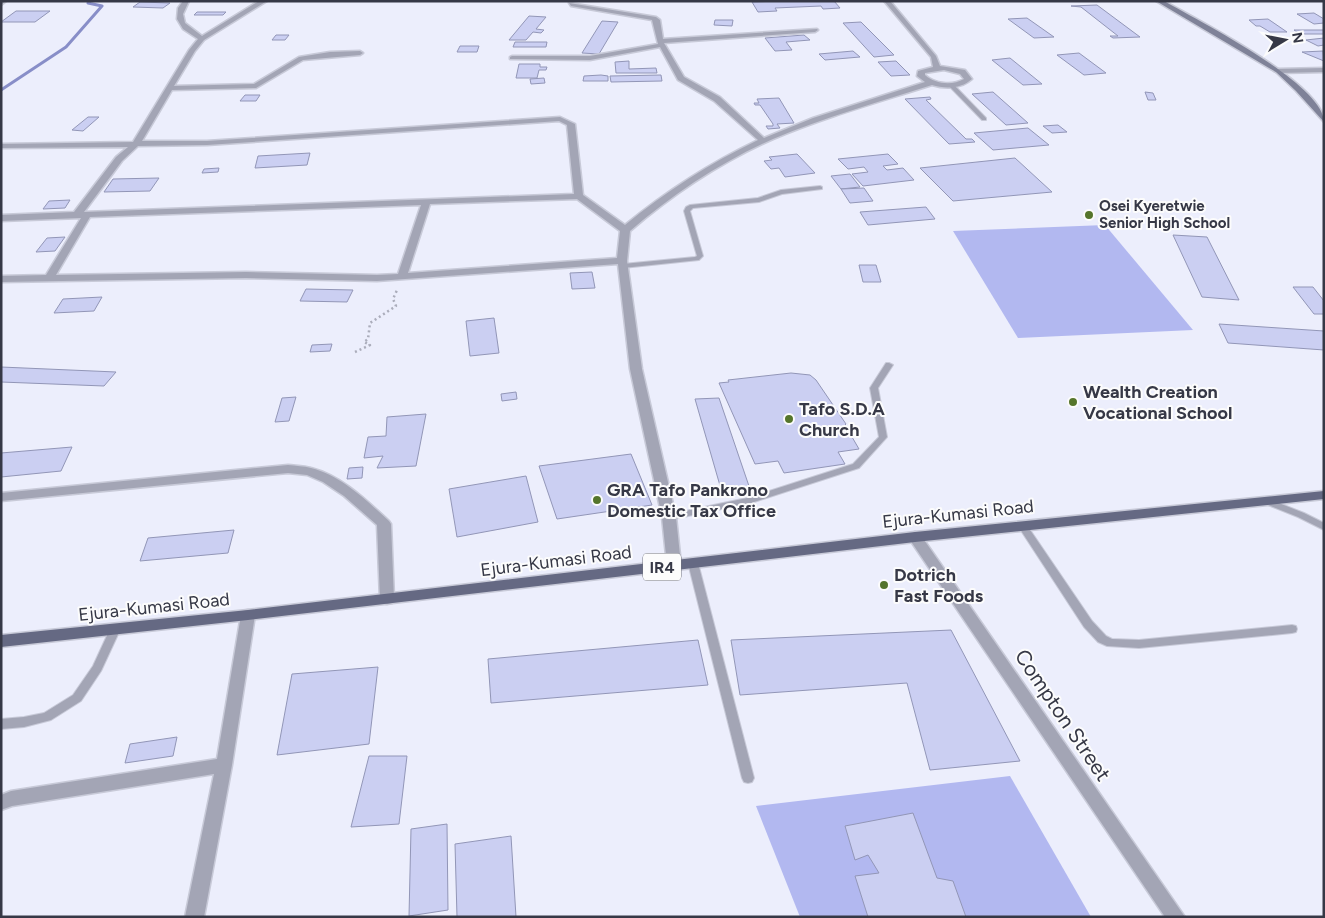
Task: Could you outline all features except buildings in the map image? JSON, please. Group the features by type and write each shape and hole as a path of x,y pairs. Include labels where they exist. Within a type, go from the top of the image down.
{"main road":[{"name":"Ejura-Kumasi Road","path":"1,641 248,615 915,537 1324,495"}],"street":[{"path":"186,1 180,9 178,17 183,26 202,39"},
{"path":"49,278 82,215 119,159 136,144 192,50 202,39 264,1"},
{"path":"887,1 934,57 937,68"},
{"path":"1159,1 1278,71 1299,89 1324,120"},
{"path":"571,4 657,20 661,43 681,78 717,99 763,141"},
{"path":"512,58 590,58 661,43 814,30"},
{"path":"170,88 256,86 301,58 320,54 360,53"},
{"path":"937,68 956,70 968,79 962,83 951,85 931,82 922,78 920,74 926,70 937,68"},
{"path":"1278,71 1324,70"},
{"path":"674,565 669,517 636,369 623,264 625,230 646,211 681,187 748,148 799,126 931,82"},
{"path":"1,146 207,142 560,119 571,124 579,196"},
{"path":"1,218 579,196 625,230"},
{"path":"400,282 426,203"},
{"path":"1,279 246,275 377,278 400,282 623,264"},
{"path":"1,496 288,469 309,471 331,482 363,504 384,524 387,599"},
{"name":"Compton Street","path":"915,537 1176,917"},
{"path":"194,917 224,765 248,615"},
{"path":"1,803 11,799 224,765"}],"lane":[{"path":"951,85 984,119"},
{"path":"623,264 697,259 700,256 687,211 692,206 759,200 781,192 820,188"},
{"path":"669,517 748,501 856,466 883,437 874,388 889,366"},
{"path":"1266,501 1301,515 1324,527"},
{"path":"1023,526 1088,624 1110,643 1139,644 1292,629"},
{"path":"693,563 748,778"},
{"path":"1,724 47,717 77,698 97,668 115,630"}],"path":[{"path":"355,352 370,345 364,342 368,339 370,323 396,306 393,299 400,282"}],"shaded area":[{"path":"1105,225 1193,330 1018,338 953,231"},
{"path":"1010,776 1091,917 800,917 756,806"}],"waterway":[{"path":"1,90 66,47 102,6 88,3 90,1"}],"place":[{"name":"Osei Kyeretwie Senior High School","path":"1089,215"},
{"name":"Wealth Creation Vocational School","path":"1073,402"},
{"name":"Tafo S.D.A Church","path":"789,419"},
{"name":"GRA Tafo Pankrono Domestic Tax Office","path":"597,500"},
{"name":"Dotrich Fast Foods","path":"884,585"}]}
